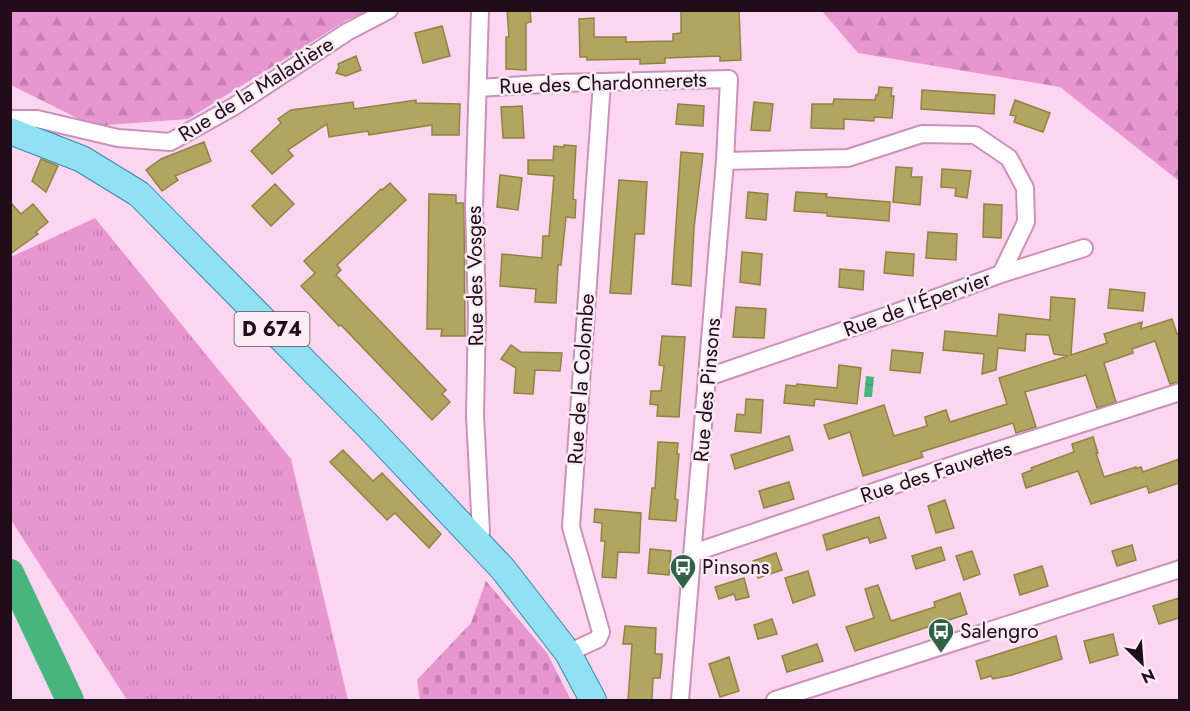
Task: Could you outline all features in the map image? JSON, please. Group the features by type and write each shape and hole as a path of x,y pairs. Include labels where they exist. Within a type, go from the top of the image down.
{"main road":[{"name":"D 674","path":"10,131 82,159 139,194 367,425 503,569 568,653 593,700"}],"street":[{"name":"Rue de la Maladière","path":"10,119 37,119 118,138 170,142 233,107 346,32 389,10"},
{"name":"Rue des Vosges","path":"475,540 481,532 475,415 477,312 474,206 480,10"},
{"name":"Rue des Chardonnerets","path":"478,88 729,79"},
{"name":"Rue des Pinsons","path":"680,700 708,377 729,79"},
{"name":"Rue de la Colombe","path":"568,653 598,639 601,632 571,527 602,82"},
{"name":"Rue de l'Épervier","path":"708,377 1001,274 1026,222 1025,188 1009,158 975,135 922,134 848,158 725,161"},
{"path":"1001,274 1084,248"},
{"name":"Rue des Fauvettes","path":"693,553 1179,392"},
{"path":"775,700 1179,569"}],"green space":[{"path":"10,11 368,11 347,20 188,119 93,126 11,85"},
{"path":"822,11 1179,11 1179,181 1060,87 858,53"},
{"path":"95,218 291,459 348,700 127,700 11,520 11,257"},
{"path":"486,581 547,653 571,700 420,700 417,680 471,623"}],"water":[{"path":"866,376 874,377 872,397 864,397"}],"building":[{"path":"507,10 530,10 531,22 526,23 526,70 506,69 506,37 509,37"},
{"path":"681,10 739,10 741,60 720,61 720,56 665,58 665,63 640,64 640,59 587,60 587,57 580,57 579,19 594,18 594,37 626,37 626,42 673,41 673,34 681,33"},
{"path":"442,26 450,56 423,63 415,33"},
{"path":"356,56 361,70 346,76 336,73 338,64"},
{"path":"879,87 892,88 891,96 894,96 892,118 874,117 874,121 844,119 844,129 811,128 812,104 833,104 834,99 875,100"},
{"path":"922,90 995,95 994,114 921,109"},
{"path":"416,100 416,103 460,104 459,135 432,135 432,125 369,135 368,131 329,137 327,124 288,150 293,156 272,174 251,151 281,123 278,119 291,110 353,102 354,109"},
{"path":"1015,100 1050,113 1043,132 1014,122 1016,116 1010,115"},
{"path":"754,102 773,104 770,131 751,130"},
{"path":"678,104 704,106 703,126 676,124"},
{"path":"522,106 524,138 503,138 501,107"},
{"path":"204,142 211,161 175,176 178,180 162,191 146,170 161,159"},
{"path":"564,145 576,146 573,199 576,200 575,218 566,217 561,265 558,265 556,303 535,302 536,289 500,286 502,254 542,258 543,236 549,236 554,176 528,174 528,160 553,160 554,146 564,147"},
{"path":"681,152 703,154 694,228 691,286 672,284"},
{"path":"41,159 58,166 46,192 32,181"},
{"path":"896,167 912,168 911,177 922,177 920,205 893,202"},
{"path":"942,169 971,171 967,198 955,196 956,188 941,187"},
{"path":"500,175 522,178 518,210 497,207"},
{"path":"619,180 647,182 644,234 635,234 631,294 610,293"},
{"path":"390,183 406,200 337,265 341,270 336,275 446,390 442,394 450,402 432,420 301,286 315,273 304,261"},
{"path":"275,184 294,204 271,226 252,206"},
{"path":"748,192 768,194 766,220 746,218"},
{"path":"796,192 890,202 889,221 794,211"},
{"path":"429,194 456,195 456,203 464,203 465,336 441,336 442,329 427,329"},
{"path":"10,202 21,214 33,204 48,222 36,232 38,234 10,254"},
{"path":"984,204 1002,205 1001,238 983,237"},
{"path":"928,232 957,234 956,260 926,258"},
{"path":"742,252 762,254 760,285 740,282"},
{"path":"886,252 914,254 913,276 884,273"},
{"path":"840,269 864,271 863,290 839,287"},
{"path":"1110,289 1145,293 1143,311 1108,308"},
{"path":"1051,297 1075,299 1071,355 1107,343 1104,334 1142,322 1141,329 1172,319 1177,334 1179,333 1179,382 1170,384 1155,341 1132,349 1133,353 1104,363 1116,402 1097,408 1086,375 1025,392 1036,427 1016,433 1013,423 921,452 923,457 863,476 850,432 829,439 824,425 884,405 894,436 927,426 925,417 946,410 950,422 1007,404 999,378 1068,356 1054,354 1049,335 1026,334 1025,351 998,348 996,370 982,374 984,354 943,350 945,331 997,336 999,314 1050,320"},
{"path":"736,307 766,309 764,338 733,337"},
{"path":"662,336 685,337 679,417 657,416 658,405 650,404 651,391 661,391 664,366 659,365"},
{"path":"511,345 521,352 562,353 560,371 535,370 533,394 514,393 516,368 501,359"},
{"path":"892,350 923,353 920,373 890,370"},
{"path":"839,365 861,368 857,404 815,399 814,406 784,403 786,385 837,388"},
{"path":"746,399 763,400 761,433 735,431 737,414 745,415"},
{"path":"789,436 793,450 735,469 731,455"},
{"path":"1093,437 1104,477 1136,467 1136,469 1141,467 1143,472 1179,459 1179,483 1149,493 1147,486 1091,504 1078,471 1026,488 1022,474 1032,470 1031,468 1074,452 1072,444"},
{"path":"658,442 678,443 676,521 649,519 652,488 655,488"},
{"path":"343,450 373,481 382,473 441,534 429,548 395,513 387,520 330,462"},
{"path":"789,482 794,499 764,508 759,491"},
{"path":"945,500 954,528 936,533 928,506"},
{"path":"595,509 641,513 639,553 618,552 616,578 602,577 605,541 601,541 602,523 594,522"},
{"path":"879,517 886,538 870,543 868,537 827,550 823,535"},
{"path":"1132,545 1136,560 1117,566 1112,551"},
{"path":"941,547 945,560 916,569 912,556"},
{"path":"650,549 671,551 669,575 648,573"},
{"path":"972,551 980,574 964,580 956,556"},
{"path":"776,553 782,570 758,578 753,561"},
{"path":"1042,566 1048,586 1020,595 1014,575"},
{"path":"808,571 815,595 793,603 785,578"},
{"path":"744,578 749,597 736,600 734,594 719,599 715,587"},
{"path":"878,585 891,621 935,607 934,602 960,593 967,614 855,651 846,627 874,618 865,589"},
{"path":"1179,598 1179,618 1159,624 1153,606"},
{"path":"772,619 777,634 758,639 754,625"},
{"path":"625,626 656,628 655,654 662,654 662,660 660,678 653,678 652,700 628,700 632,644 623,644"},
{"path":"1113,634 1118,655 1090,663 1084,641"},
{"path":"1056,636 1062,659 1012,675 981,679 976,661"},
{"path":"817,644 823,661 787,672 782,656"},
{"path":"729,657 739,691 720,697 709,664"}],"waterway":[{"path":"10,573 70,700"}],"place":[{"name":"Pinsons","path":"683,590"},
{"name":"Salengro","path":"941,654"}]}
